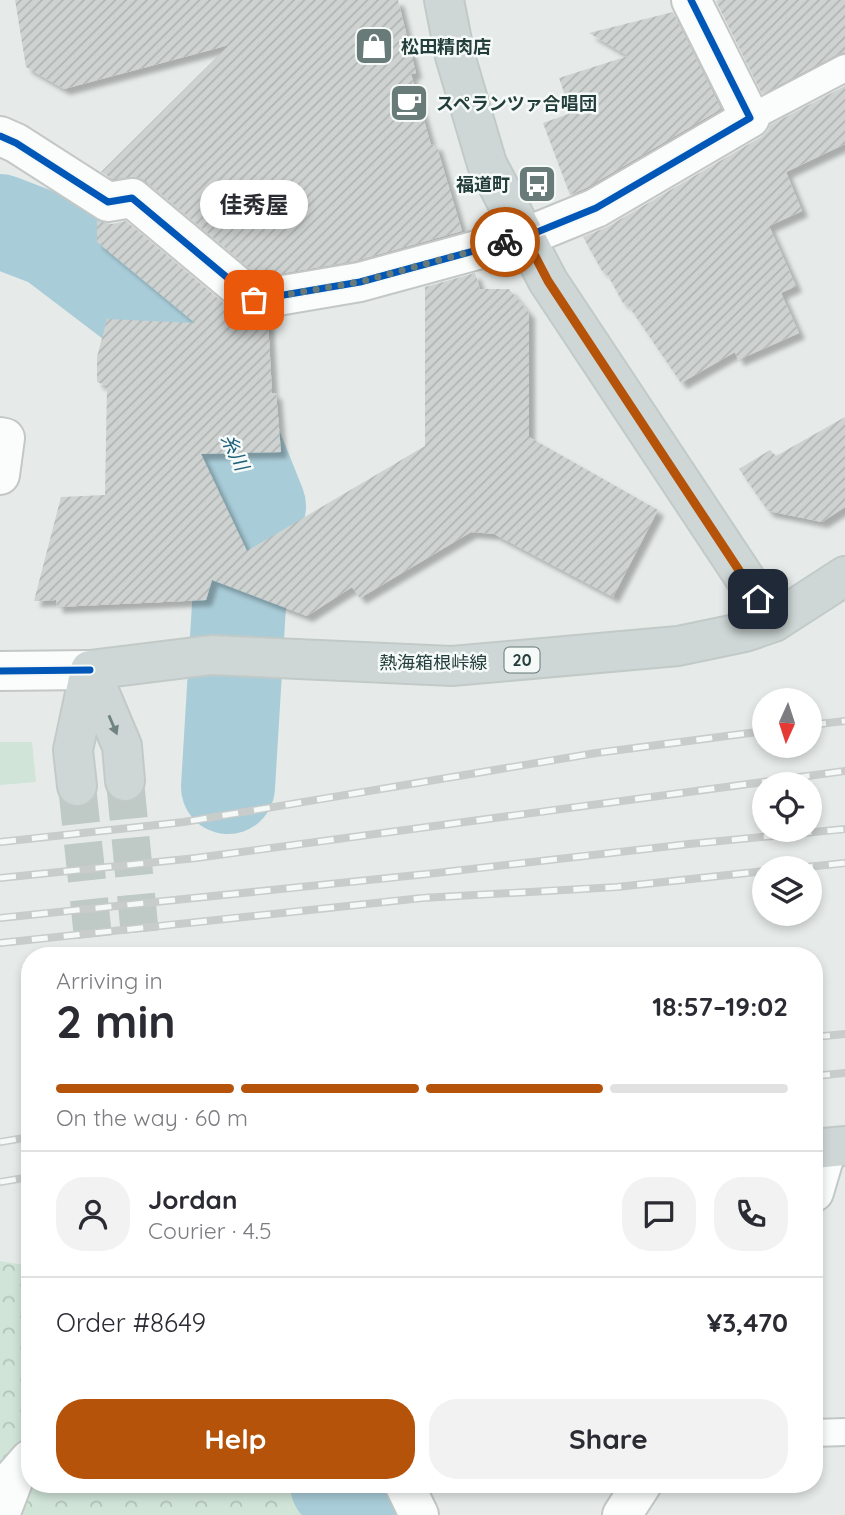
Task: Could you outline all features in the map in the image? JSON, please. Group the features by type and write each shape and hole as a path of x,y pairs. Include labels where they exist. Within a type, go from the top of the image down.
{"main road":[{"path":"443,0 455,56 487,164 525,237 555,292 774,622"},
{"name":"熱海箱根峠線","path":"89,670 211,655 452,666 678,646 745,632 774,622 845,576"},
{"path":"89,670 122,746 125,781"},
{"path":"77,786 73,750 89,670"}],"street":[{"path":"0,136 16,143 108,202 132,198 254,300 360,282 525,237 596,208 750,118 691,0"},
{"path":"0,437 5,438 0,475"},
{"path":"0,671 89,670"},
{"path":"823,1166 829,1148"},
{"path":"0,1515 15,1476 21,1469"},
{"path":"408,1493 419,1515"},
{"path":"622,1515 636,1493"}],"lane":[{"path":"750,118 845,68"},
{"path":"823,1433 845,1432"}],"green space":[{"path":"0,742 32,742 36,782 0,785"},
{"path":"0,1261 21,1264 21,1493 325,1493 341,1515 0,1515"}],"building":[{"path":"15,0 398,0 416,73 411,74 431,145 436,144 462,231 355,261 260,277 146,181 137,177 113,179 101,172 229,45 64,89 26,67"},
{"path":"845,0 845,52 762,94 716,1"},
{"path":"673,12 721,109 570,195 543,123 571,113 559,78 628,56 589,33"},
{"path":"845,86 845,144 786,172 802,211 769,226 796,286 781,293 799,333 738,360 735,352 681,383 626,302 623,303 583,237 607,227 761,137 770,125"},
{"path":"97,221 112,224 126,221 240,317 249,321 268,320 272,393 276,393 281,452 201,454 247,551 425,446 425,287 475,273 480,289 509,289 529,313 529,437 658,510 613,597 494,534 471,532 360,598 352,587 307,616 212,580 206,600 57,607 56,600 34,601 61,497 105,495 107,386 97,382 97,357 107,319 195,323 97,242"},
{"path":"845,417 845,507 822,522 768,511 739,469 770,450 776,456"}],"waterway":[{"name":"糸川","path":"0,221 52,241 165,327 237,451 259,506 239,605 228,787"},
{"name":"糸川","path":"345,1493 362,1515"}],"tunnel":[{"path":"125,781 141,947"},
{"path":"77,786 94,947"}],"railway":[{"path":"822,724 845,721"},
{"path":"0,842 184,822 596,753 752,733"},
{"path":"0,878 196,858 845,771"},
{"path":"0,918 845,829"},
{"path":"822,865 845,863"},
{"path":"0,943 422,898 617,887 752,872"},
{"path":"823,1036 845,1034"},
{"path":"823,1075 845,1073"},
{"path":"0,1142 21,1138"},
{"path":"0,1182 21,1178"}],"cycle path":[{"path":"0,136 16,143 108,202 132,198 254,300 360,282 525,237 596,208 750,118 691,0"},
{"path":"0,671 90,670"}],"way so far":[{"path":"254,300 360,282 505,242"}],"place":[{"name":"松田精肉店","path":"374,46"},
{"name":"スペランツァ合唱団","path":"409,103"},
{"name":"福道町","path":"537,184"},
{"name":"佳秀屋","path":"254,300"}],"route":[{"path":"505,242 525,237 548,281 758,599"}]}
